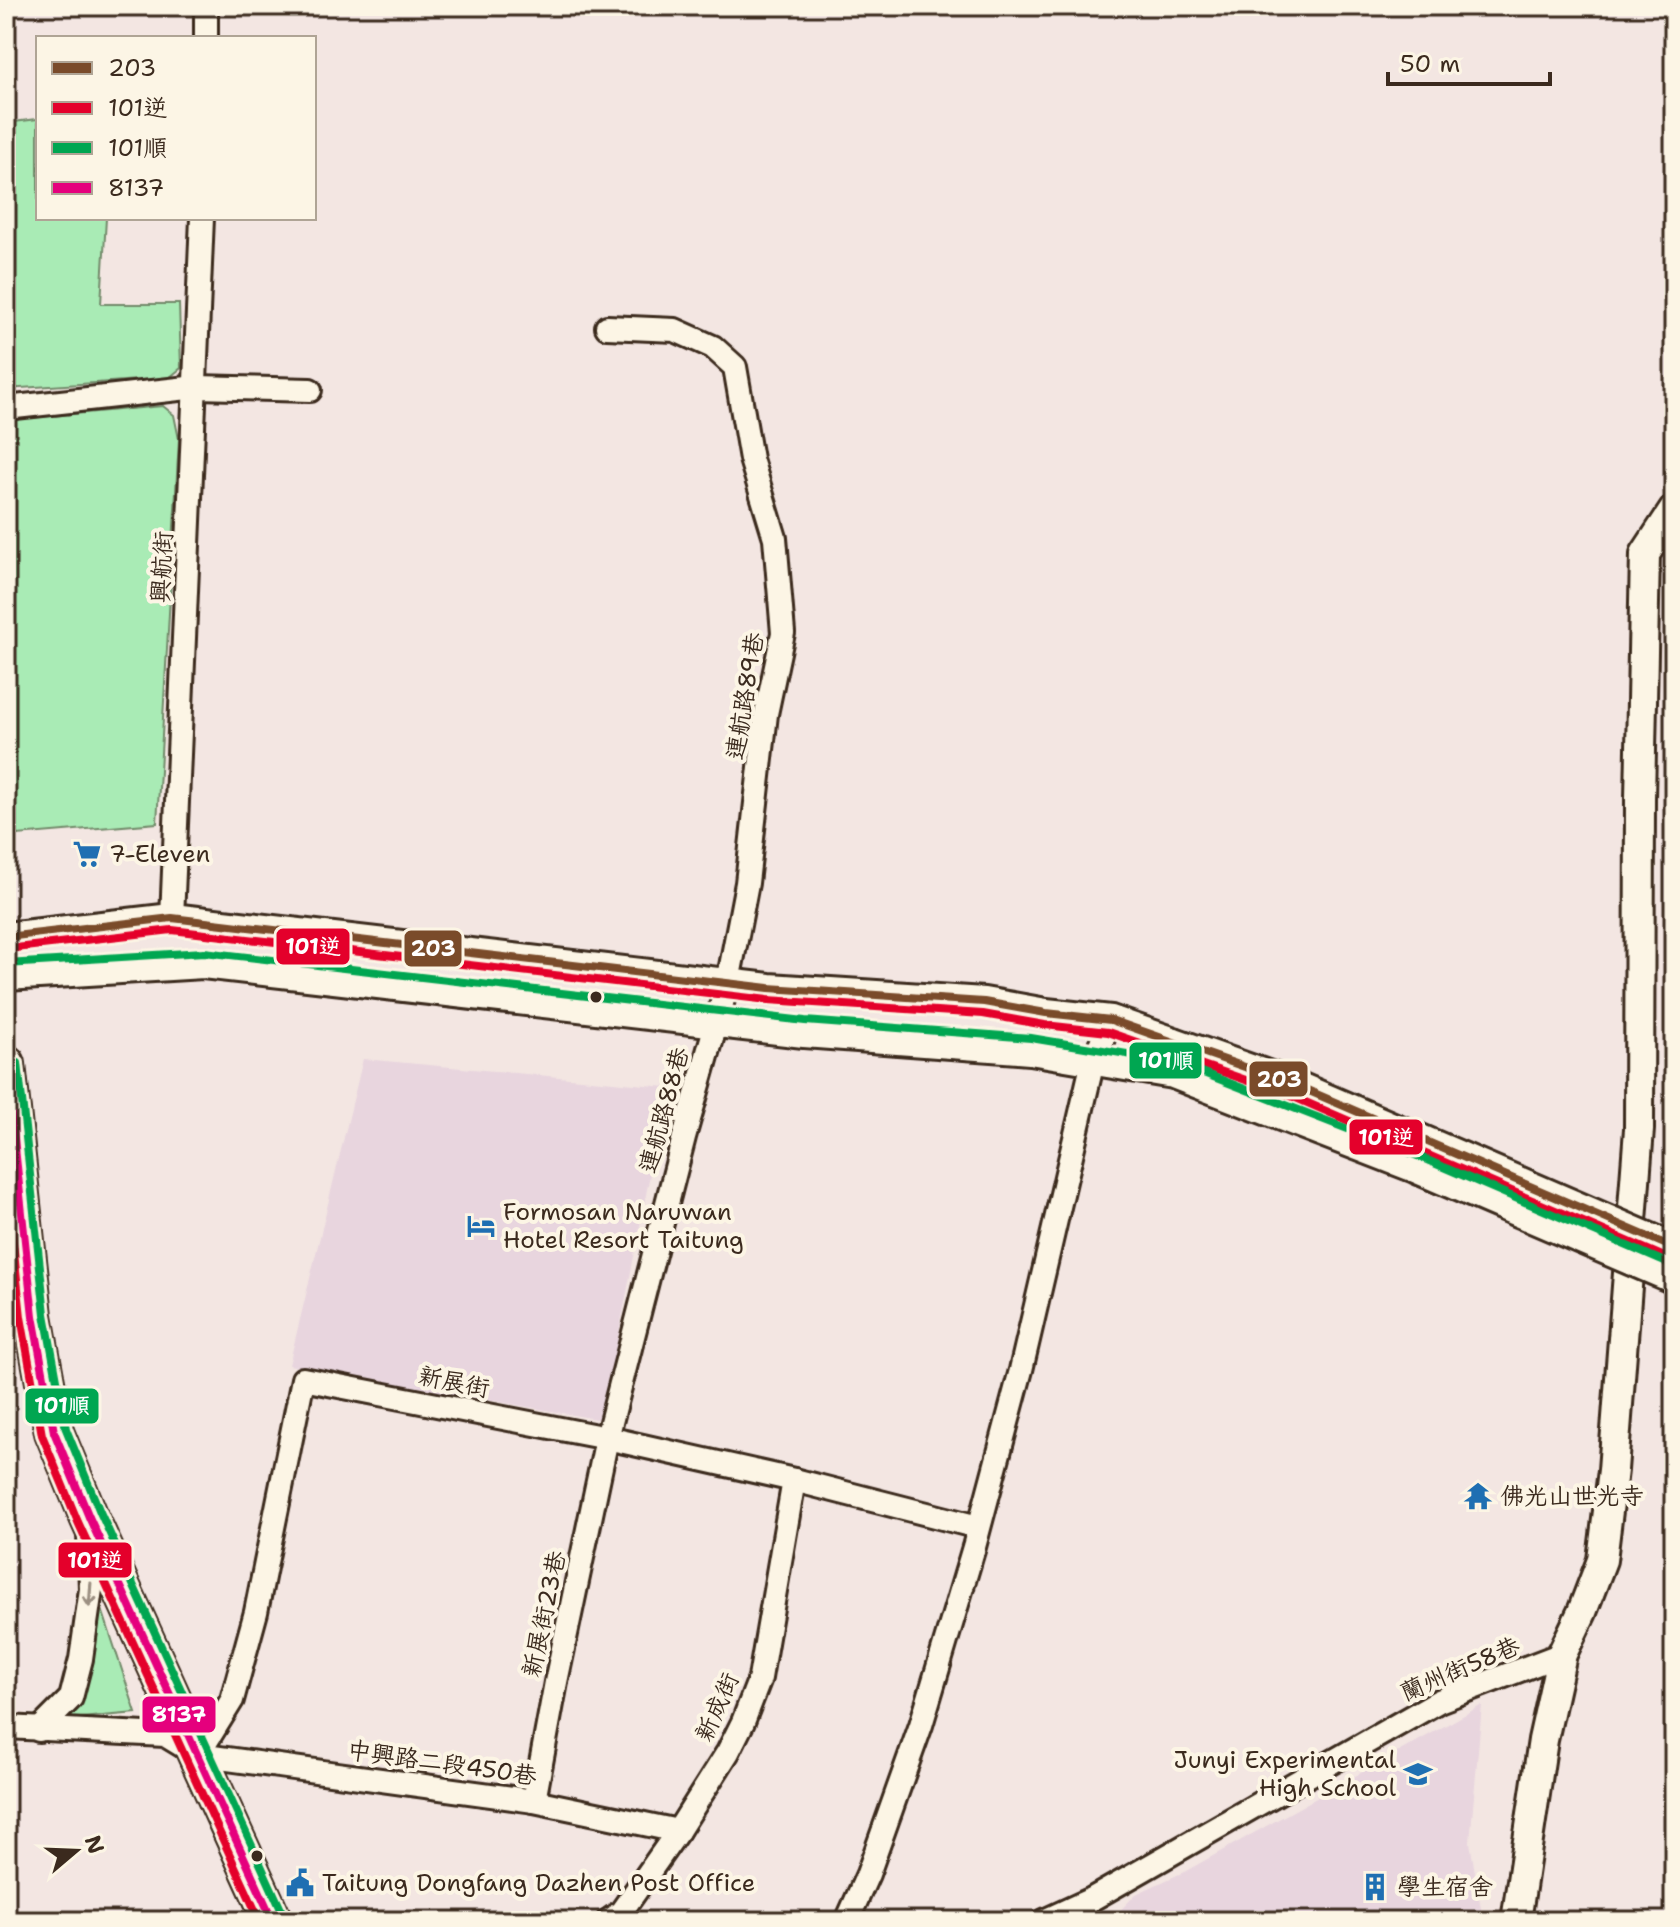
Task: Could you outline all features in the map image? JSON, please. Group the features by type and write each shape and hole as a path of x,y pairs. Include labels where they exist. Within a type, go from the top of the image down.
{"main road":[{"path":"6,1064 33,1316 54,1432 89,1517 273,1921"}],"street":[{"path":"206,6 206,36"},
{"name":"興航街","path":"172,918 202,220"},
{"name":"連航路89巷","path":"607,327 675,330 713,347 735,367 751,459 775,538 783,633 766,714 747,883 728,982"},
{"path":"6,408 197,387 310,390"},
{"path":"1516,1921 1543,1740 1562,1654 1602,1560 1613,1470 1639,1129 1640,799 1645,554 1674,510"},
{"path":"6,937 172,918 769,988 984,1002 1111,1020 1293,1084 1674,1248"},
{"path":"412,988 419,948"},
{"path":"6,976 203,964 804,1033 1030,1050 1173,1074 1415,1168 1674,1279"},
{"name":"連航路88巷","path":"607,1438 728,982"},
{"path":"847,1921 868,1874 921,1725 1021,1370 1093,1061 1111,1020"},
{"name":"新展街","path":"198,1755 232,1700 256,1612 303,1379 607,1438 794,1480 978,1527"},
{"name":"新展街23巷","path":"534,1801 607,1438"},
{"name":"新成街","path":"608,1921 621,1912 678,1831 728,1752 743,1722 760,1678 794,1480"},
{"path":"39,1730 71,1698 81,1659 91,1589 89,1517"},
{"name":"蘭州街58巷","path":"1044,1921 1090,1910 1439,1701 1562,1654"},
{"path":"6,1727 165,1735 198,1755"},
{"name":"中興路二段450巷","path":"198,1755 534,1801 678,1831"}],"shaded area":[{"name":"Formosan Naruwan Hotel Resort Taitung","path":"363,1059 667,1087 602,1420 289,1365"},
{"name":"Junyi Experimental High School","path":"1482,1705 1470,1842 1483,1921 1110,1921 1136,1894 1186,1871"}],"green space":[{"path":"36,119 36,220 106,220 101,304 179,304 181,368 169,378 6,389 6,123"},
{"path":"163,406 174,415 179,439 157,823 6,836 6,420"},
{"path":"101,1606 136,1713 69,1719 77,1707"}],"transit line":[{"name":"203","path":"6,937 172,918 769,988 984,1002 1111,1020 1293,1084 1674,1248"},
{"name":"101逆","path":"7,949 172,930 768,1000 983,1014 1108,1032 1289,1095 1669,1259"},
{"name":"101順","path":"6,964 204,952 805,1021 1031,1038 1175,1062 1420,1157 1674,1266"},
{"name":"101順","path":"18,1063 45,1314 66,1429 100,1512 284,1916"},
{"name":"8137","path":"6,1064 33,1316 54,1432 89,1517 273,1921"},
{"name":"101逆","path":"6,1177 21,1317 42,1435 78,1522 260,1921"}],"place":[{"name":"7-Eleven","path":"87,854"},
{"name":"Formosan Naruwan Hotel Resort Taitung","path":"481,1226"},
{"name":"佛光山世光寺","path":"1478,1496"},
{"name":"Junyi Experimental High School","path":"1418,1774"},
{"name":"Taitung Dongfang Dazhen Post Office","path":"300,1883"},
{"name":"學生宿舍","path":"1375,1887"}]}
